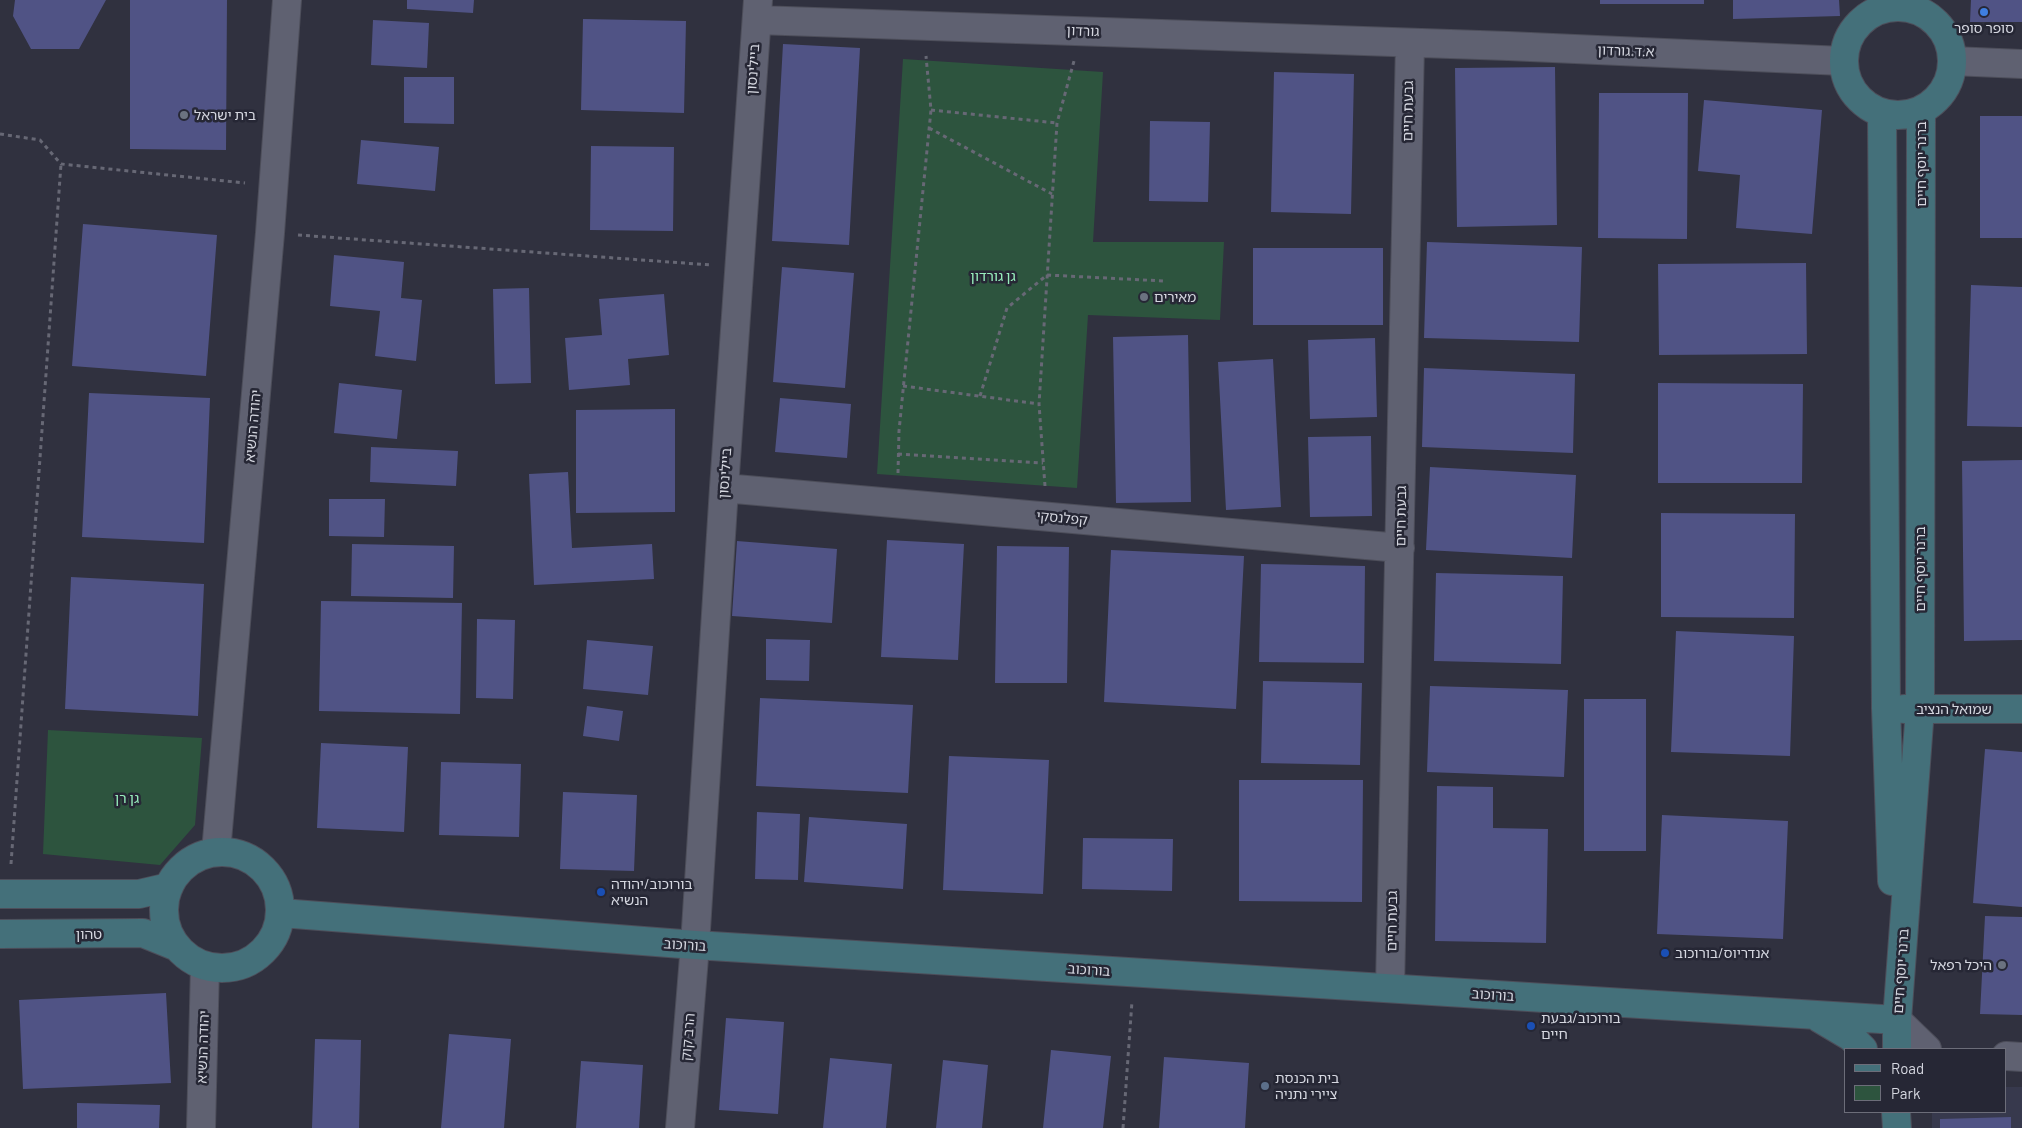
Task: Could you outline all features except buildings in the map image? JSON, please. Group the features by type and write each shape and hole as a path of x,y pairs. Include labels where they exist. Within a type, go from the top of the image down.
{"street":[{"name":"יהודה הנשיא","path":"216,852 270,233 287,0"},
{"name":"ברנר יוסף חיים","path":"1888,4 1907,7 1924,6 1945,33 1952,61 1950,77 1944,90 1934,102 1921,110 1909,114 1882,113 1867,105 1854,94 1846,78 1843,61 1846,42 1856,26 1870,14 1888,4"},
{"name":"גורדון","path":"757,10 920,25 1410,43"},
{"name":"ביילינסון","path":"696,946 724,488 757,10"},
{"name":"א.ד.גורדון","path":"1410,43 1843,61"},
{"name":"גבעת חיים","path":"1390,988 1410,43"},
{"path":"1952,61 2022,64"},
{"name":"ברנר יוסף חיים","path":"1897,1020 1920,709 1921,110"},
{"name":"ברנר יוסף חיים","path":"1882,113 1886,708 1897,1020"},
{"name":"קפלנסקי","path":"724,488 1400,548"},
{"name":"שמואל הנציב","path":"1886,708 2022,709"},
{"path":"216,852 232,852 248,858 263,868 273,881 279,896 281,913 277,931 268,946 256,958 240,966 223,969 205,966 189,958 176,946 168,932 164,917 164,902 176,874 187,863 201,856 216,852"},
{"path":"4,894 139,894 169,887"},
{"name":"בורוכוב","path":"281,913 696,946 1897,1020"},
{"name":"טהון","path":"0,934 143,934 176,946"},
{"name":"הרב קוק","path":"680,1128 696,946"},
{"name":"יהודה הנשיא","path":"201,1128 205,966"},
{"path":"1814,1015 1852,1037 1862,1048"},
{"path":"1897,1020 1897,1048"},
{"path":"1897,1020 1926,1048"},
{"path":"2007,1056 2022,1057"},
{"path":"1896,1113 1897,1128"}],"path":[{"path":"898,476 903,386 931,110 927,61 920,25"},
{"path":"1049,517 1038,404 1046,275 1057,123 1081,31"},
{"path":"931,110 1057,123"},
{"path":"929,128 1052,194"},
{"path":"0,134 40,140 61,164 273,186"},
{"path":"4,894 61,164"},
{"path":"270,233 739,266"},
{"path":"980,396 1007,308 1046,275 1164,281"},
{"path":"903,386 1038,404"},
{"path":"898,454 1043,463"},
{"path":"1123,1128 1132,999 1132,972"}],"shaded area":[{"path":"2007,1087 2022,1087 2022,1128 1932,1128 1932,1113 2007,1113"}],"green space":[{"name":"גן גורדון","path":"903,59 1103,72 1093,242 1224,242 1220,320 1088,315 1077,488 877,474"},
{"name":"גן רן","path":"48,730 202,738 195,825 160,865 43,854"}],"place":[{"name":"סופר סופר","path":"1984,12"},
{"name":"בית ישראל","path":"184,115"},
{"name":"מאירים","path":"1144,297"},
{"name":"בורוכוב/יהודה הנשיא","path":"601,892"},
{"name":"אנדריוס/בורוכוב","path":"1665,953"},
{"name":"היכל רפאל","path":"2002,965"},
{"name":"בורוכוב/גבעת חיים","path":"1531,1026"},
{"name":"בית הכנסת ציירי נתניה","path":"1265,1086"}]}
